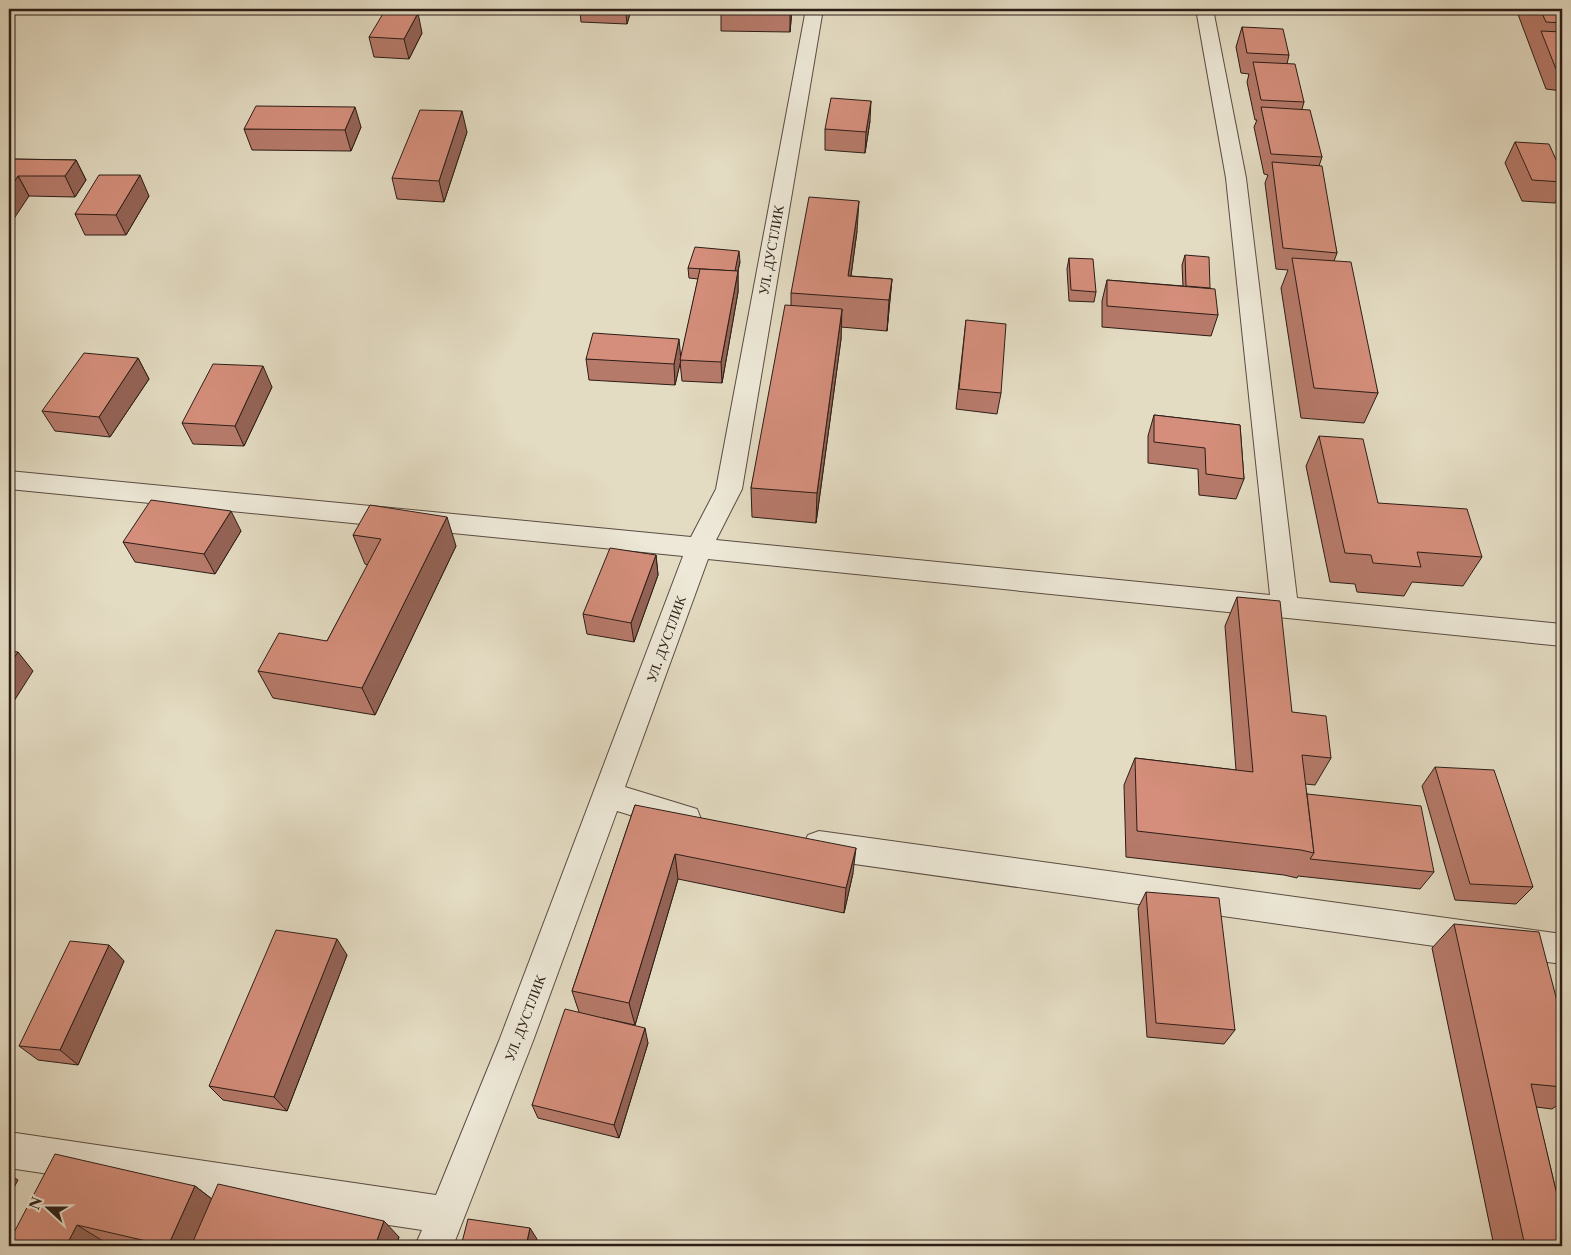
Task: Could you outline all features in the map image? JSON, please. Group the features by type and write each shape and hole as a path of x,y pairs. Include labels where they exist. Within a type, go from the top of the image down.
{"street":[{"name":"УЛ. ДУСТЛИК","path":"440,1231 516,1042 699,548 729,489 814,9"},
{"path":"1206,9 1236,178 1285,607"},
{"path":"9,480 1562,635"},
{"path":"608,795 709,826"},
{"path":"794,842 1562,949"},
{"path":"9,1150 440,1231"}],"building":[{"path":"581,9 628,9 626,14 580,12"},
{"path":"721,9 790,9 790,12 720,11"},
{"path":"1540,9 1562,9 1562,23 1546,22"},
{"path":"384,12 418,13 404,39 369,37"},
{"path":"1242,27 1283,29 1289,55 1247,53"},
{"path":"1541,31 1562,32 1562,70 1556,69"},
{"path":"1253,62 1295,64 1304,102 1261,100"},
{"path":"831,98 871,101 866,132 825,129"},
{"path":"256,106 355,107 345,130 244,129"},
{"path":"1261,107 1310,110 1322,157 1271,154"},
{"path":"420,110 462,111 439,181 392,178"},
{"path":"1515,142 1549,144 1562,173 1562,182 1532,180"},
{"path":"9,159 76,160 65,176 18,176 9,189"},
{"path":"1272,162 1322,166 1337,253 1283,248"},
{"path":"99,175 140,175 116,215 75,214"},
{"path":"809,197 859,201 848,276 892,279 889,300 791,293"},
{"path":"695,247 739,251 735,271 688,268"},
{"path":"1185,255 1209,257 1210,288 1186,286"},
{"path":"1069,258 1093,259 1096,292 1071,290"},
{"path":"1292,258 1351,262 1378,393 1314,388"},
{"path":"700,269 738,271 721,362 680,360"},
{"path":"1107,280 1215,289 1218,315 1107,306"},
{"path":"785,305 842,309 817,493 751,488"},
{"path":"966,320 1006,324 1001,393 959,389"},
{"path":"593,333 679,339 674,364 586,359"},
{"path":"84,353 138,358 99,417 42,411"},
{"path":"213,364 263,366 235,426 182,423"},
{"path":"1154,415 1240,425 1244,479 1206,474 1205,448 1154,442"},
{"path":"1319,436 1363,439 1378,503 1467,509 1482,557 1417,552 1421,567 1373,563 1371,555 1345,553"},
{"path":"151,500 231,511 204,554 123,542"},
{"path":"370,505 447,517 362,688 258,671 279,633 327,641 381,539 353,535"},
{"path":"610,548 656,555 631,623 583,614"},
{"path":"1237,597 1280,601 1292,712 1326,716 1331,758 1302,755 1314,853 1137,831 1135,758 1253,772"},
{"path":"9,651 18,652 9,665"},
{"path":"1435,767 1494,770 1533,887 1470,884"},
{"path":"1307,794 1421,806 1434,872 1310,859 1314,853"},
{"path":"635,805 856,848 846,888 675,854 629,1003 572,991"},
{"path":"1146,892 1219,898 1235,1030 1156,1023"},
{"path":"1454,924 1539,932 1562,1020 1562,1087 1531,1084 1557,1195 1562,1195 1562,1246 1525,1246"},
{"path":"276,930 337,939 274,1097 209,1086"},
{"path":"70,941 109,945 60,1050 19,1046"},
{"path":"565,1009 645,1028 614,1125 532,1105"},
{"path":"55,1154 195,1186 168,1246 77,1225 66,1246 9,1246 9,1242"},
{"path":"218,1184 384,1221 375,1246 191,1246"},
{"path":"468,1219 530,1228 526,1246 461,1246"}]}
